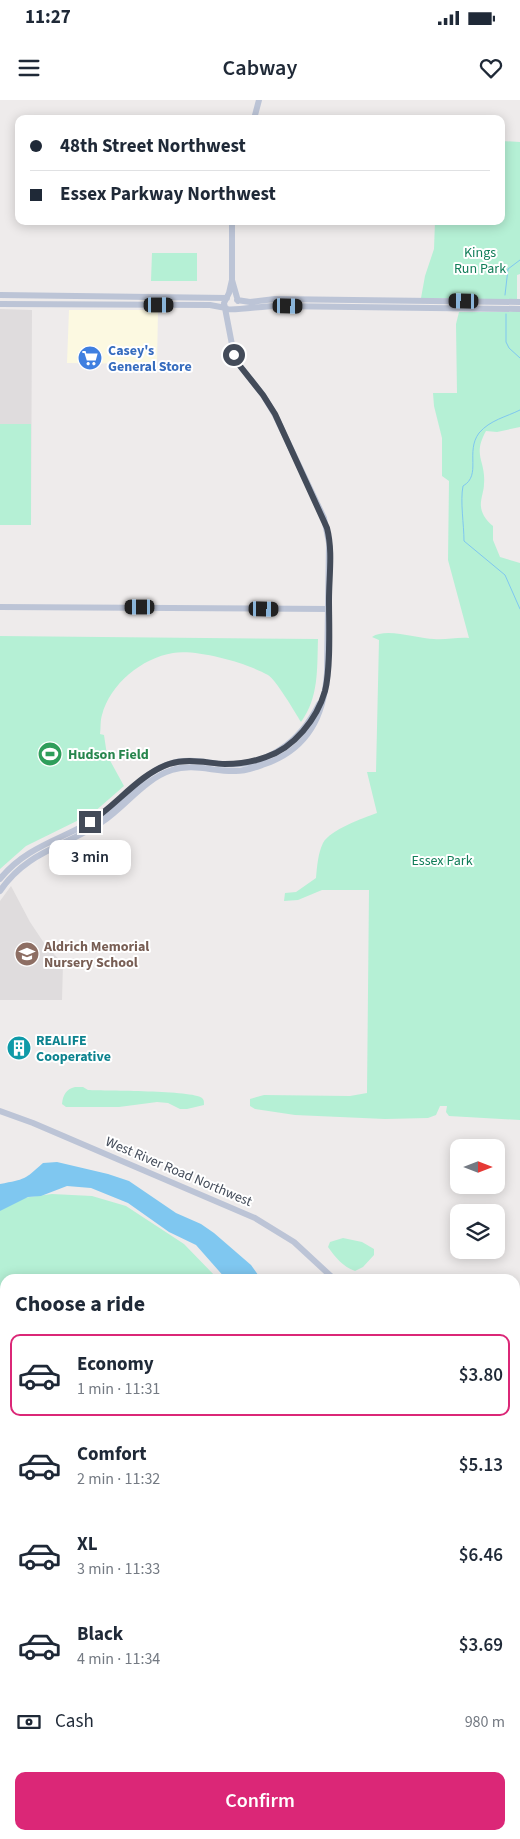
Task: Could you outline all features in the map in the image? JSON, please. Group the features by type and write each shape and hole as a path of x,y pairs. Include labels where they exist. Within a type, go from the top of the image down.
{"street":[{"path":"255,115 259,100"},
{"path":"230,328 235,309 238,306 232,280 232,225"},
{"path":"0,891 16,871 31,859 102,822 147,784 164,773 178,768 193,767 243,770 280,758 299,744 311,730 319,714 325,692 330,542 326,523 275,414 237,361 232,346 224,303 232,280"},
{"path":"0,295 227,298 250,302 275,299 520,302"},
{"path":"66,304 71,301 84,300 89,296"},
{"path":"380,308 389,305 412,303 414,300"},
{"path":"0,304 216,305 235,309 274,306 520,309"},
{"path":"0,607 329,609"},
{"path":"0,879 27,854 100,816 159,768 188,761 244,764 278,752 303,731 325,692"},
{"name":"West River Road Northwest","path":"0,1111 33,1123 255,1218 294,1242 329,1274"}],"shaded area":[{"path":"0,309 32,310 31,525 0,525"},
{"path":"69,310 158,310 157,364 67,363"},
{"name":"Aldrich Memorial Nursery School","path":"11,886 30,922 44,943 63,964 62,1000 0,1000 0,901"}],"green space":[{"name":"Kings Run Park","path":"505,141 520,142 520,274 517,275 517,300 421,298 425,276 434,249 435,225 505,225"},
{"path":"152,253 197,253 197,281 151,281"},
{"name":"Essex Park","path":"520,310 520,427 497,432 486,431 480,446 480,452 484,476 482,513 493,526 493,540 500,557 520,563 520,1120 449,1116 446,1112 447,1106 440,1106 436,1115 428,1118 385,1119 295,1115 255,1109 250,1106 250,1099 264,1095 350,1096 367,1093 369,890 322,890 298,900 284,901 285,893 296,892 316,878 320,851 327,838 347,825 377,813 367,772 376,772 379,640 372,637 378,634 394,633 427,639 469,638 448,560 449,481 442,476 442,438 434,406 433,393 457,393 456,324 459,312 508,312"},
{"path":"0,424 31,424 31,525 0,525"},
{"path":"0,636 318,639 316,682 311,703 301,722 276,683 259,670 222,658 195,653 173,653 150,660 129,674 120,683 112,693 102,715 100,734 104,735 107,755 124,786 93,813 26,846 0,869"},
{"path":"83,1087 88,1090 148,1091 195,1095 202,1098 204,1105 187,1109 180,1109 168,1103 157,1102 119,1107 66,1107 62,1104 64,1095 69,1089"},
{"path":"52,1194 92,1196 126,1206 184,1244 213,1274 0,1274 0,1209 15,1199"},
{"path":"343,1238 362,1242 374,1249 374,1255 363,1267 355,1271 346,1267 328,1247 330,1242"}],"water":[{"path":"57,1162 129,1181 176,1213 201,1224 214,1233 251,1265 257,1274 222,1274 196,1245 169,1232 128,1203 91,1188 67,1186 41,1196 28,1197 0,1211 0,1184 24,1178 43,1163"}],"waterway":[{"path":"505,295 508,269 520,260"},
{"path":"506,314 506,342 509,348 520,358"},
{"path":"520,410 493,422 479,433 473,448 472,476 463,486 462,499 464,541 505,575 520,609"}],"place":[{"name":"Casey's General Store","path":"90,358"},
{"name":"Hudson Field","path":"50,754"},
{"name":"Aldrich Memorial Nursery School","path":"27,954"},
{"name":"REALIFE Cooperative","path":"19,1048"}],"route":[{"path":"90,822 109,809 152,772 167,765 196,761 244,764 278,752 303,731 325,692 330,542 327,528 275,414 234,355"}]}
